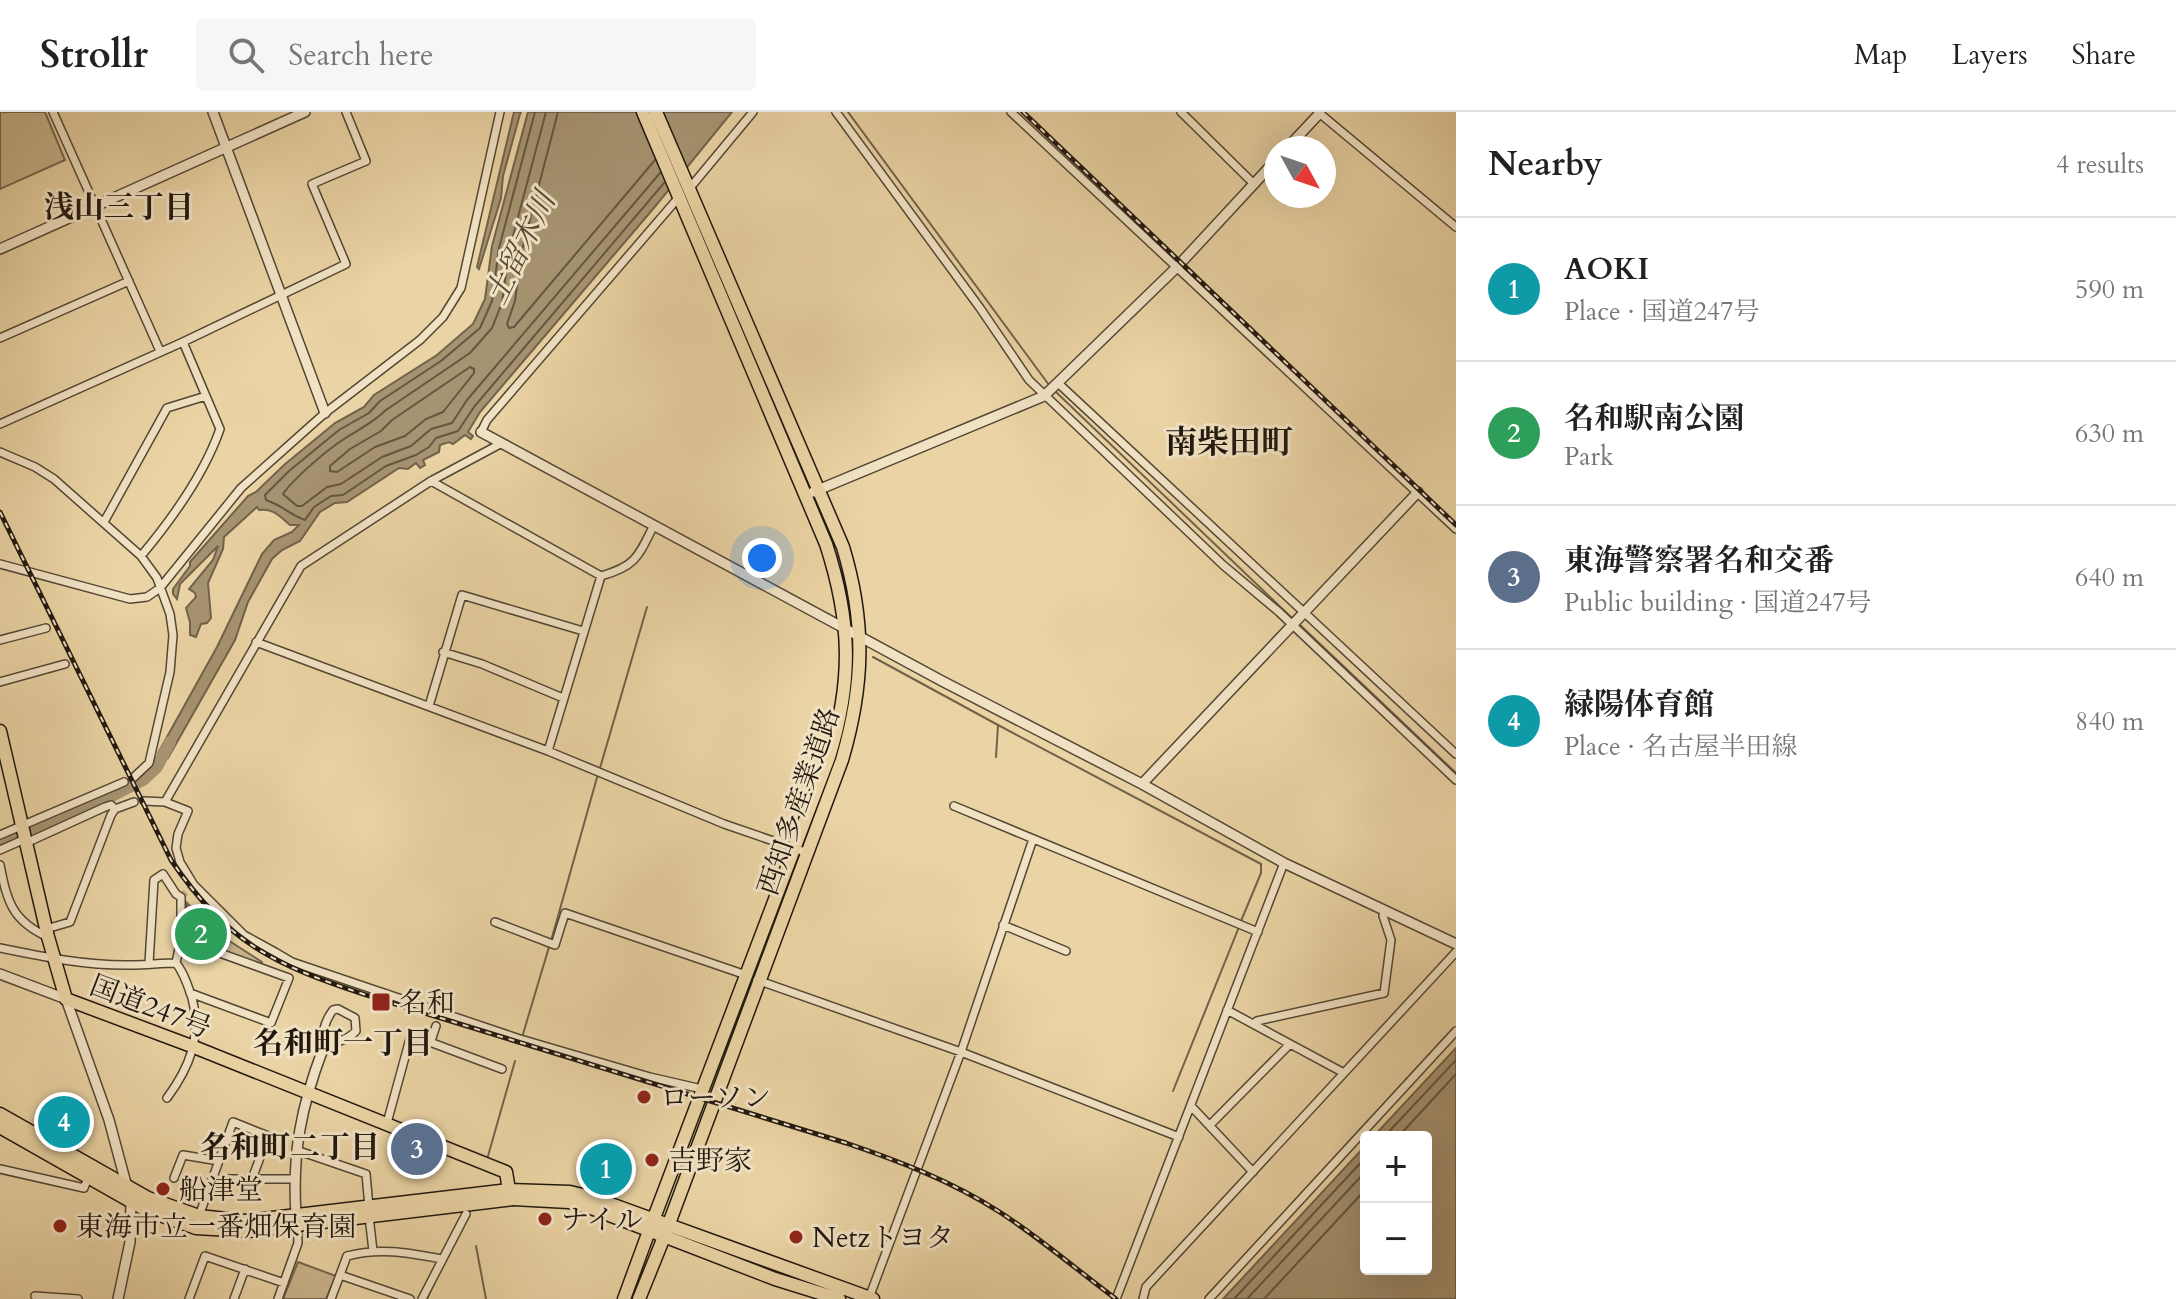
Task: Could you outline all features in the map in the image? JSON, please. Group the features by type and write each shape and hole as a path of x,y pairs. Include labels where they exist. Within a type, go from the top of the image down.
{"main road":[{"name":"西知多産業道路","path":"639,1299 808,853 855,718 861,636 851,576 819,490 683,190 643,112"},
{"name":"西知多産業道路","path":"624,1299 829,757 841,717 846,676 846,628 835,572 683,190 656,112"},
{"name":"国道247号","path":"0,731 47,933 66,999 307,1091 506,1172 511,1194"},
{"path":"0,1114 128,1188 177,1210 199,1216 245,1221 297,1220"},
{"path":"0,1127 131,1202 196,1228 231,1232 297,1220 511,1194 570,1192 775,1279 839,1299"},
{"path":"665,1231 871,1298"}],"street":[{"path":"53,112 160,351"},
{"path":"213,112 325,413"},
{"path":"0,249 305,112"},
{"path":"0,424 283,296 346,264 312,184 366,161 346,112"},
{"path":"0,564 130,599 147,597 160,588 241,488 325,413 420,340 443,317 461,288 500,112"},
{"path":"753,112 487,420 481,432 1142,784 1284,863 1456,944"},
{"path":"836,112 1029,380 1456,780"},
{"path":"1011,112 1456,529"},
{"path":"1181,112 1254,184"},
{"path":"1298,136 1319,113 1456,227"},
{"path":"806,495 1044,396 1177,267 1264,173"},
{"path":"0,338 129,281"},
{"path":"141,556 162,531 191,486 220,429 183,342"},
{"path":"1058,383 1456,754"},
{"path":"104,522 167,408 206,396"},
{"path":"165,802 301,566 431,481 502,443"},
{"path":"0,452 54,479 141,556 152,569 160,588 170,614 173,635 170,672 149,763 133,778"},
{"path":"431,481 601,576 624,570 642,549 654,525"},
{"path":"1142,784 1418,492"},
{"path":"548,751 601,576"},
{"path":"429,706 462,595 583,631"},
{"path":"0,640 46,628"},
{"path":"256,642 548,751 724,824 808,853"},
{"path":"443,652 482,664 563,698"},
{"path":"0,682 65,664"},
{"path":"0,850 24,834 124,782"},
{"path":"144,801 165,802 188,811 178,834 176,848 180,862 194,885 244,935 292,962 517,1038 702,1089"},
{"path":"0,865 12,910 47,933 70,922 115,809 134,802"},
{"path":"0,835 24,834 111,805 115,809"},
{"path":"954,806 1258,932"},
{"path":"871,1298 961,1052 1033,839"},
{"path":"1116,1299 1284,863"},
{"path":"149,963 154,880 163,874 181,897 181,939 176,963 196,1015 194,1047 189,1064 167,1098"},
{"path":"1253,1024 1384,993 1391,940 1384,911"},
{"path":"495,922 555,945 565,913 961,1052 1179,1137"},
{"path":"1003,925 1066,951"},
{"path":"181,939 289,978 271,1023 190,993"},
{"path":"0,948 54,959 134,965 176,963"},
{"path":"1143,1299 1146,1287 1456,952"},
{"path":"0,974 66,999 107,1115 131,1202 130,1242 118,1299"},
{"path":"278,1299 298,1243 294,1179 296,1150 307,1091 323,1049 321,1035 333,1010 338,1009 355,1018 356,1031 352,1036 335,1040 323,1049"},
{"path":"1227,1010 1344,1073"},
{"path":"431,1041 436,1026"},
{"path":"1209,1299 1456,1031"},
{"path":"387,1123 411,1035 502,1069"},
{"path":"1211,1124 1289,1045"},
{"path":"1191,1106 1253,1172"},
{"path":"199,1216 233,1122 268,1136 252,1179"},
{"path":"296,1150 366,1174 373,1251"},
{"path":"174,1178 183,1155 219,1161"},
{"path":"0,1169 84,1188 88,1178"},
{"path":"212,1179 294,1179"},
{"path":"422,1299 466,1214"},
{"path":"331,1299 347,1256 392,1250 442,1259"},
{"path":"189,1299 205,1256 284,1283"},
{"path":"234,1299 245,1269"},
{"path":"340,1275 410,1299"},
{"path":"375,1299 379,1289"},
{"path":"35,1296 78,1299"}],"shaded area":[{"path":"0,112 45,112 65,160 0,189"},
{"path":"187,903 217,933 262,962 260,965 186,938"},
{"path":"298,1262 336,1276 326,1299 283,1299"}],"water":[{"path":"514,112 521,112 503,176 501,198 479,269 477,267"},
{"path":"528,112 732,112 480,412 468,432 473,436 471,439 465,435 453,444 440,445 439,452 423,460 425,465 420,468 416,463 408,469 399,468 347,502 335,503 320,512 300,541 272,559 248,602 235,640 168,758 158,753 217,647 262,554 274,540 292,532 299,525 290,525 273,512 257,507 224,537 223,549 208,583 211,618 201,624 196,637 190,635 186,608 196,597 189,589 213,560 218,546 180,584 177,599 173,589 190,562 248,496 335,423 364,407 374,395 437,355 473,324 485,299 492,246"},
{"path":"1456,1048 1456,1299 1223,1299 1360,1151 1360,1275 1432,1275 1432,1131 1379,1131"}],"waterway":[{"path":"848,112 1049,385"},
{"path":"1056,392 1294,620"},
{"path":"600,768 647,607"},
{"path":"1299,624 1456,773"},
{"path":"873,657 998,725 996,757"},
{"path":"998,725 1261,864 1261,873 1241,921"},
{"name":"土留木川","path":"0,845 143,780 157,767 170,742"},
{"path":"551,941 598,774"},
{"path":"1173,1091 1239,927"},
{"path":"523,1034 549,947"},
{"path":"488,1156 515,1061"},
{"path":"476,1246 486,1299"},
{"path":"427,1299 435,1281"}],"tunnel":[{"path":"181,897 194,885"}],"railway":[{"path":"1023,112 1456,525"},
{"path":"0,512 171,860 212,912 255,947 278,961 333,984 846,1143 905,1165 962,1190 998,1211 1116,1299"}],"place":[{"name":"名和駅南公園","path":"201,934"},
{"name":"名和","path":"381,1002"},
{"name":"ローソン","path":"644,1097"},
{"name":"緑陽体育館","path":"64,1122"},
{"name":"東海警察署名和交番","path":"417,1149"},
{"name":"吉野家","path":"652,1160"},
{"name":"AOKI","path":"606,1169"},
{"name":"船津堂","path":"163,1189"},
{"name":"ナイル","path":"545,1219"},
{"name":"東海市立一番畑保育園","path":"60,1226"},
{"name":"Netzトヨタ","path":"796,1237"}],"district":[{"name":"浅山三丁目","path":"119,207"},
{"name":"南柴田町","path":"1229,442"},
{"name":"名和町一丁目","path":"343,1043"},
{"name":"名和町二丁目","path":"290,1147"}]}
